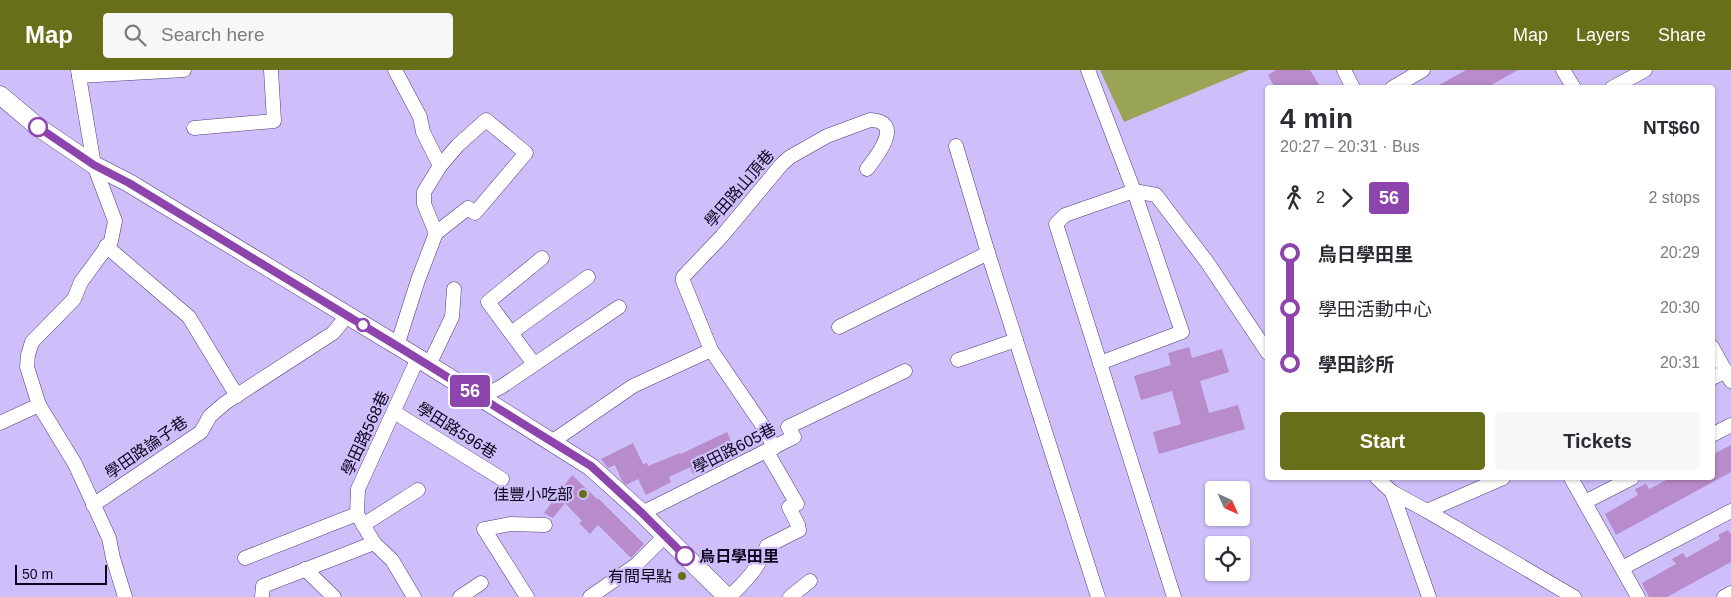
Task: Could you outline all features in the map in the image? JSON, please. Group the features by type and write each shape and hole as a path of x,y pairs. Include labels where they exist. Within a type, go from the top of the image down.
{"main road":[{"path":"0,95 38,127 94,165 129,183 591,466 728,597"}],"street":[{"path":"78,73 184,70"},
{"path":"194,128 274,121 271,70"},
{"path":"395,70 420,116 423,132 440,166"},
{"path":"1088,70 1134,191 1182,332 1100,363"},
{"path":"1344,70 1352,85"},
{"path":"1397,85 1423,70"},
{"path":"1563,70 1572,85"},
{"path":"1618,85 1645,70"},
{"name":"學田路論子巷","path":"78,73 94,165 115,221 111,241 81,282 74,299 32,342 27,367 40,405 75,464 109,538 124,597"},
{"path":"397,346 418,280 436,233 468,208 475,213 526,153 486,120 458,145 440,166 424,192 424,204 436,233"},
{"name":"學田路山頂巷","path":"728,597 748,578 762,560 767,546 799,530 789,507 797,504 770,450 765,429 711,350 683,281 686,272 722,236 782,164 796,152 827,136 870,120 876,120 886,126 885,143 867,169"},
{"path":"956,146 988,253 1098,597"},
{"path":"1174,597 1056,224 1065,215 1134,191 1156,195 1207,262 1265,349"},
{"path":"106,246 189,317 237,396"},
{"path":"839,327 988,253"},
{"path":"534,364 488,302 542,258"},
{"path":"511,333 588,277"},
{"name":"學田路568巷","path":"360,520 358,489 394,412 452,317 454,289"},
{"path":"480,397 501,387 620,307"},
{"name":"學田路論子巷","path":"93,505 201,432 210,416 333,332 347,316"},
{"path":"958,360 1016,340"},
{"path":"552,441 632,386 711,350"},
{"path":"1715,352 1728,376 1715,378"},
{"name":"學田路605巷","path":"642,513 794,437 788,427 905,371"},
{"path":"0,423 40,405"},
{"name":"學田路596巷","path":"394,412 502,479"},
{"path":"1715,433 1731,425"},
{"path":"1379,480 1392,492 1574,597"},
{"path":"1427,511 1498,480"},
{"path":"1572,480 1638,597"},
{"path":"1585,502 1628,480"},
{"path":"245,558 360,520 418,490"},
{"path":"1392,492 1429,597"},
{"path":"1622,568 1731,511"},
{"path":"360,520 374,543 392,560 414,597"},
{"path":"527,597 484,529 510,524 545,525"},
{"path":"590,597 636,566 665,536"},
{"path":"262,597 263,586 374,543"},
{"path":"306,569 334,597"},
{"path":"790,597 810,581"},
{"path":"460,597 481,583"},
{"path":"1724,597 1731,593"}],"green space":[{"path":"1100,70 1249,70 1124,122"}],"building":[{"path":"1276,70 1310,70 1319,85 1273,85 1268,75"},
{"path":"1466,70 1518,70 1491,85 1439,85"},
{"path":"1189,347 1192,358 1222,349 1229,372 1200,381 1209,413 1238,405 1245,429 1159,454 1153,432 1181,424 1172,391 1141,400 1134,376 1171,365 1168,353"},
{"path":"727,432 736,453 693,474 690,467 669,477 671,482 646,495 638,479 626,485 622,481 615,465 608,468 601,459 633,443 643,464 647,463 648,466 681,454"},
{"path":"1731,445 1731,472 1616,535 1605,514 1638,495 1635,489 1646,484 1649,489 1666,480 1715,480 1715,453"},
{"path":"572,475 644,544 631,558 598,525 590,534 579,523 582,521 565,503 553,518 544,513"},
{"path":"1728,530 1731,534 1731,562 1667,597 1649,597 1642,583 1676,564 1672,559 1683,553 1686,558 1720,539 1718,535"}],"bus line":[{"name":"56","path":"38,127 94,165 129,183 591,466 685,556"}],"place":[{"name":"佳豐小吃部","path":"583,494"},
{"name":"烏日學田里","path":"685,556"},
{"name":"有間早點","path":"682,576"}]}
